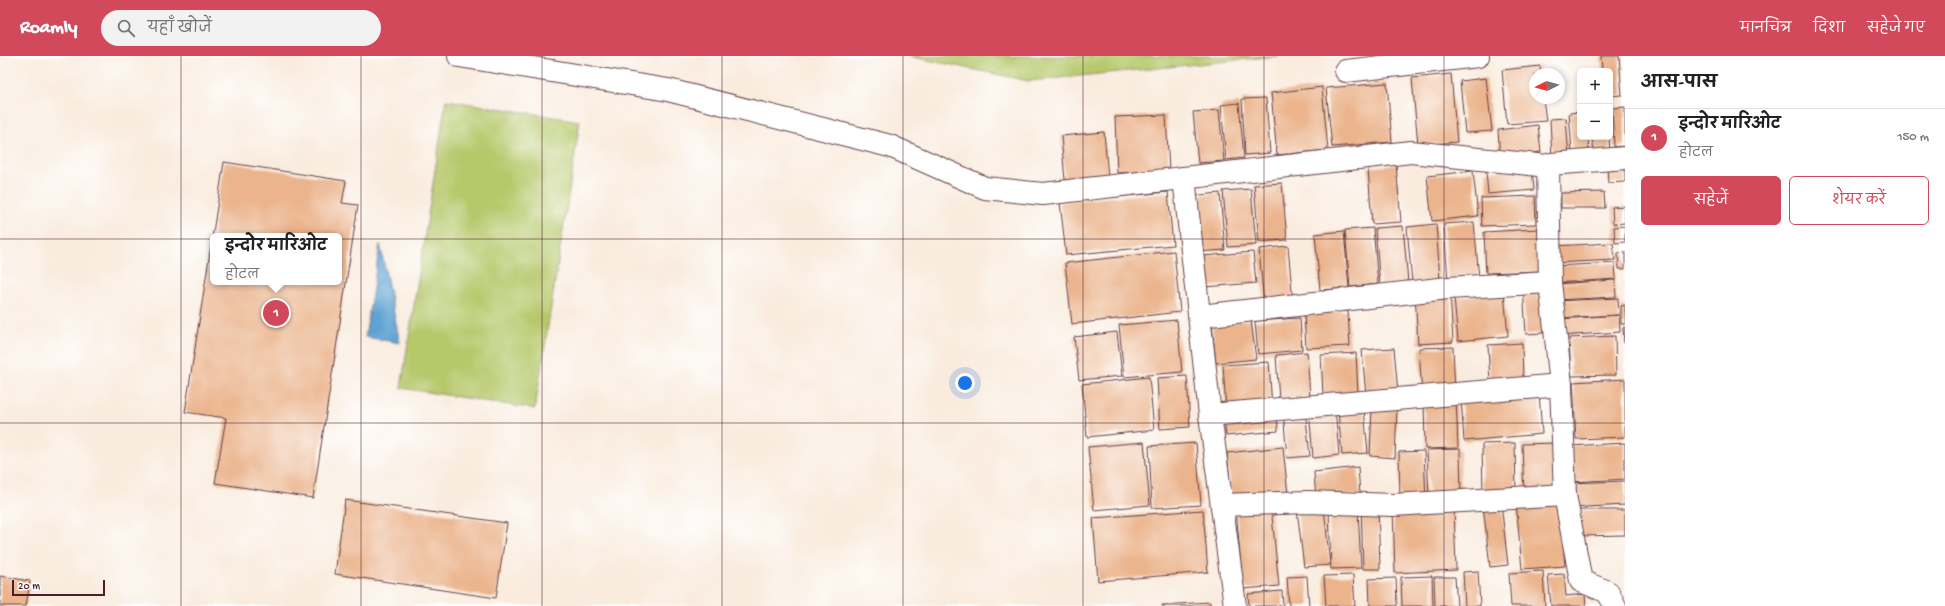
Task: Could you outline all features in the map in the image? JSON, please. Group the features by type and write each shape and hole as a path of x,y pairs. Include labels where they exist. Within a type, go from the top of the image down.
{"street":[{"path":"459,56 668,90 890,146 985,188 1043,194 1411,152 1548,166 1551,164 1625,158"},
{"path":"1346,70 1478,56"},
{"path":"1548,166 1550,282 1561,385 1565,495 1581,581 1608,592 1615,606"},
{"path":"1184,178 1210,416 1235,606"},
{"path":"1200,316 1448,288 1550,282"},
{"path":"1210,416 1561,385"},
{"path":"1222,505 1308,502 1393,505 1565,495"}],"green space":[{"path":"908,56 1278,56 1029,81"},
{"path":"446,100 580,121 535,409 401,388"}],"water":[{"path":"380,244 400,343 365,337"}],"building":[{"path":"1601,56 1619,56 1622,95 1613,96 1613,68 1602,68"},
{"path":"1540,66 1540,68 1529,68 1529,104 1544,104 1546,121 1507,124 1502,70"},
{"path":"1451,74 1457,142 1418,145 1412,78"},
{"path":"1486,78 1492,131 1465,133 1460,81"},
{"path":"1387,83 1392,142 1332,147 1326,88"},
{"path":"1322,87 1328,150 1277,155 1271,93"},
{"path":"1266,98 1270,153 1245,155 1242,99"},
{"path":"1239,103 1244,158 1226,160 1221,105"},
{"path":"1625,107 1625,146 1614,147 1613,108"},
{"path":"1219,110 1224,161 1198,163 1193,112"},
{"path":"1577,112 1577,140 1588,140 1589,151 1572,152 1569,113"},
{"path":"1166,115 1169,171 1117,173 1115,117"},
{"path":"1566,118 1569,158 1552,159 1550,119"},
{"path":"1538,125 1541,152 1500,157 1498,130"},
{"path":"1104,132 1108,177 1065,180 1061,136"},
{"path":"1592,140 1609,140 1610,152 1594,153"},
{"path":"224,162 346,181 342,203 358,205 313,498 215,483 226,418 185,412 210,252 210,285 342,285 342,233 213,233"},
{"path":"1396,165 1401,222 1372,224 1368,168"},
{"path":"1625,165 1625,182 1608,183 1607,166"},
{"path":"1532,167 1534,190 1488,194 1486,171"},
{"path":"1473,171 1478,216 1432,221 1427,176"},
{"path":"1282,183 1287,240 1259,242 1254,185"},
{"path":"1251,189 1256,245 1228,247 1223,191"},
{"path":"1168,192 1173,245 1066,255 1060,202"},
{"path":"1604,192 1605,208 1561,208 1561,193"},
{"path":"1220,193 1225,250 1197,252 1192,196"},
{"path":"1535,196 1536,224 1482,226 1481,198"},
{"path":"1625,206 1625,223 1613,224 1612,207"},
{"path":"1474,222 1479,279 1448,282 1444,224"},
{"path":"1436,224 1440,280 1412,283 1407,227"},
{"path":"1403,226 1408,282 1380,285 1375,228"},
{"path":"1625,226 1625,242 1615,243 1614,227"},
{"path":"1373,228 1378,284 1350,287 1345,230"},
{"path":"1538,229 1540,271 1486,273 1484,232"},
{"path":"1344,231 1349,288 1320,290 1315,234"},
{"path":"1613,243 1615,260 1554,263 1553,246"},
{"path":"1288,246 1293,303 1264,305 1259,249"},
{"path":"1174,251 1180,312 1072,324 1065,263"},
{"path":"1253,252 1256,283 1204,287 1202,256"},
{"path":"1625,252 1625,269 1619,269 1618,253"},
{"path":"1615,263 1616,279 1555,283 1554,266"},
{"path":"1615,280 1616,297 1555,300 1554,284"},
{"path":"1541,286 1544,333 1526,334 1523,287"},
{"path":"1450,292 1453,342 1418,344 1415,294"},
{"path":"1504,293 1508,336 1458,341 1454,298"},
{"path":"1618,298 1619,315 1557,318 1556,301"},
{"path":"1625,305 1625,324 1621,324 1621,306"},
{"path":"1348,311 1350,346 1306,348 1304,313"},
{"path":"1619,315 1620,332 1559,336 1559,319"},
{"path":"1300,318 1302,350 1258,354 1255,321"},
{"path":"1177,320 1182,372 1124,377 1119,325"},
{"path":"1251,320 1256,359 1216,363 1212,324"},
{"path":"1625,327 1625,343 1624,343 1623,328"},
{"path":"1117,332 1122,376 1079,380 1074,337"},
{"path":"1615,336 1616,375 1571,376 1569,338"},
{"path":"1522,343 1523,382 1490,383 1488,345"},
{"path":"1453,347 1455,393 1422,395 1419,348"},
{"path":"1394,348 1398,393 1366,396 1362,350"},
{"path":"1307,352 1310,398 1279,400 1276,355"},
{"path":"1356,353 1358,394 1323,395 1321,355"},
{"path":"1269,362 1272,408 1226,411 1223,365"},
{"path":"1187,376 1190,427 1160,429 1157,378"},
{"path":"1149,377 1154,430 1087,437 1082,384"},
{"path":"1625,379 1625,437 1576,439 1573,382"},
{"path":"1539,392 1542,434 1464,441 1461,398"},
{"path":"1456,398 1458,448 1425,449 1424,399"},
{"path":"1372,407 1397,409 1395,458 1370,456"},
{"path":"1335,408 1339,455 1313,458 1309,410"},
{"path":"1305,409 1310,456 1287,458 1283,411"},
{"path":"1364,409 1368,453 1342,455 1338,411"},
{"path":"1277,412 1278,431 1226,436 1224,418"},
{"path":"1144,442 1150,505 1094,510 1088,447"},
{"path":"1196,443 1201,505 1152,508 1149,446"},
{"path":"1515,443 1516,493 1483,494 1482,444"},
{"path":"1555,443 1557,493 1524,494 1522,444"},
{"path":"1625,443 1625,479 1571,482 1569,446"},
{"path":"1283,447 1288,495 1232,501 1227,453"},
{"path":"1460,449 1461,499 1429,500 1427,450"},
{"path":"1424,451 1426,501 1400,501 1399,452"},
{"path":"1358,467 1360,494 1316,499 1314,472"},
{"path":"1625,481 1625,505 1570,508 1569,483"},
{"path":"1559,498 1565,566 1522,569 1516,502"},
{"path":"345,500 507,523 496,598 335,574"},
{"path":"1501,503 1508,565 1490,567 1483,505"},
{"path":"1378,505 1380,569 1363,569 1361,506"},
{"path":"1271,506 1279,586 1243,589 1236,509"},
{"path":"1324,507 1330,565 1304,567 1297,510"},
{"path":"1454,507 1456,570 1395,573 1393,509"},
{"path":"1358,509 1361,568 1331,569 1329,510"},
{"path":"1203,510 1208,572 1098,581 1093,518"},
{"path":"1578,510 1625,510 1625,535 1579,536"},
{"path":"1478,571 1480,606 1465,606 1463,572"},
{"path":"1543,571 1545,606 1511,606 1509,573"},
{"path":"1564,574 1566,596 1585,594 1586,606 1551,606 1548,575"},
{"path":"1353,575 1355,606 1326,606 1324,576"},
{"path":"0,576 30,581 26,606 0,606"},
{"path":"1307,576 1309,606 1289,606 1287,577"},
{"path":"1432,576 1433,606 1402,606 1401,577"},
{"path":"1434,577 1455,577 1457,606 1435,606"},
{"path":"1396,578 1397,606 1370,606 1369,579"},
{"path":"1282,591 1283,606 1249,606 1248,594"},
{"path":"1210,602 1210,606 1162,606 1162,605"}],"place":[{"name":"इन्दोर मारिओट","path":"276,313"}]}
